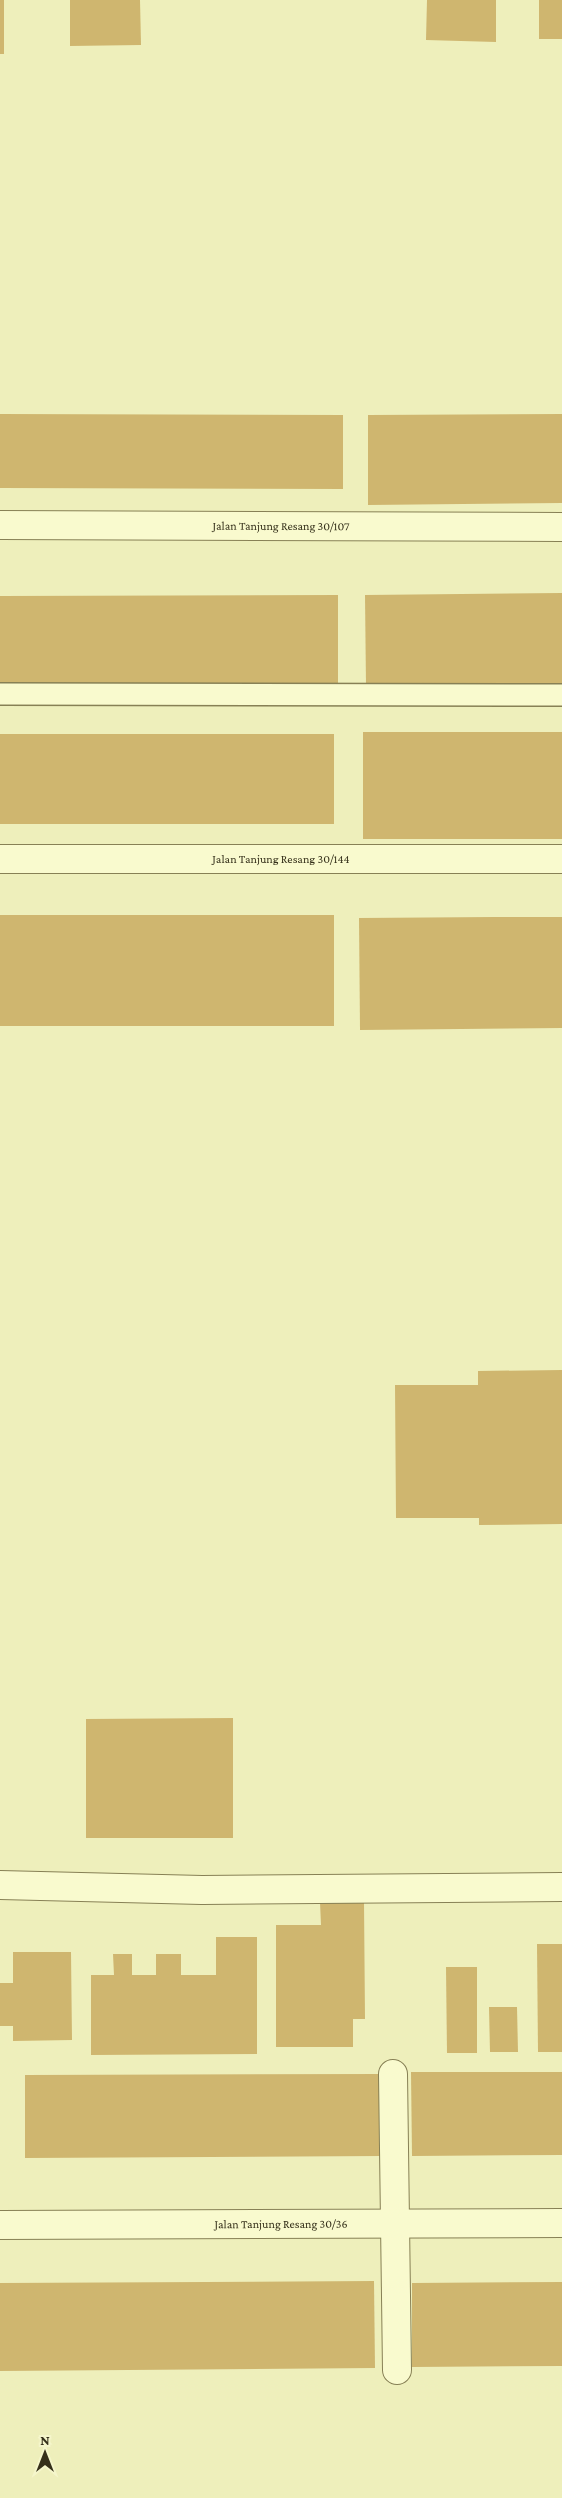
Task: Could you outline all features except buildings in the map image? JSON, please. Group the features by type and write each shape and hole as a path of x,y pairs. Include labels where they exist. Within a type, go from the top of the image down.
{"street":[{"name":"Jalan Tanjung Resang 30/107","path":"0,525 562,527"},
{"name":"Jalan Tanjung Resang 30/144","path":"0,859 562,859"},
{"path":"0,1885 202,1890 562,1887"},
{"path":"393,2074 397,2370"},
{"name":"Jalan Tanjung Resang 30/36","path":"0,2224 562,2224"}],"lane":[{"path":"0,694 562,696"}]}
